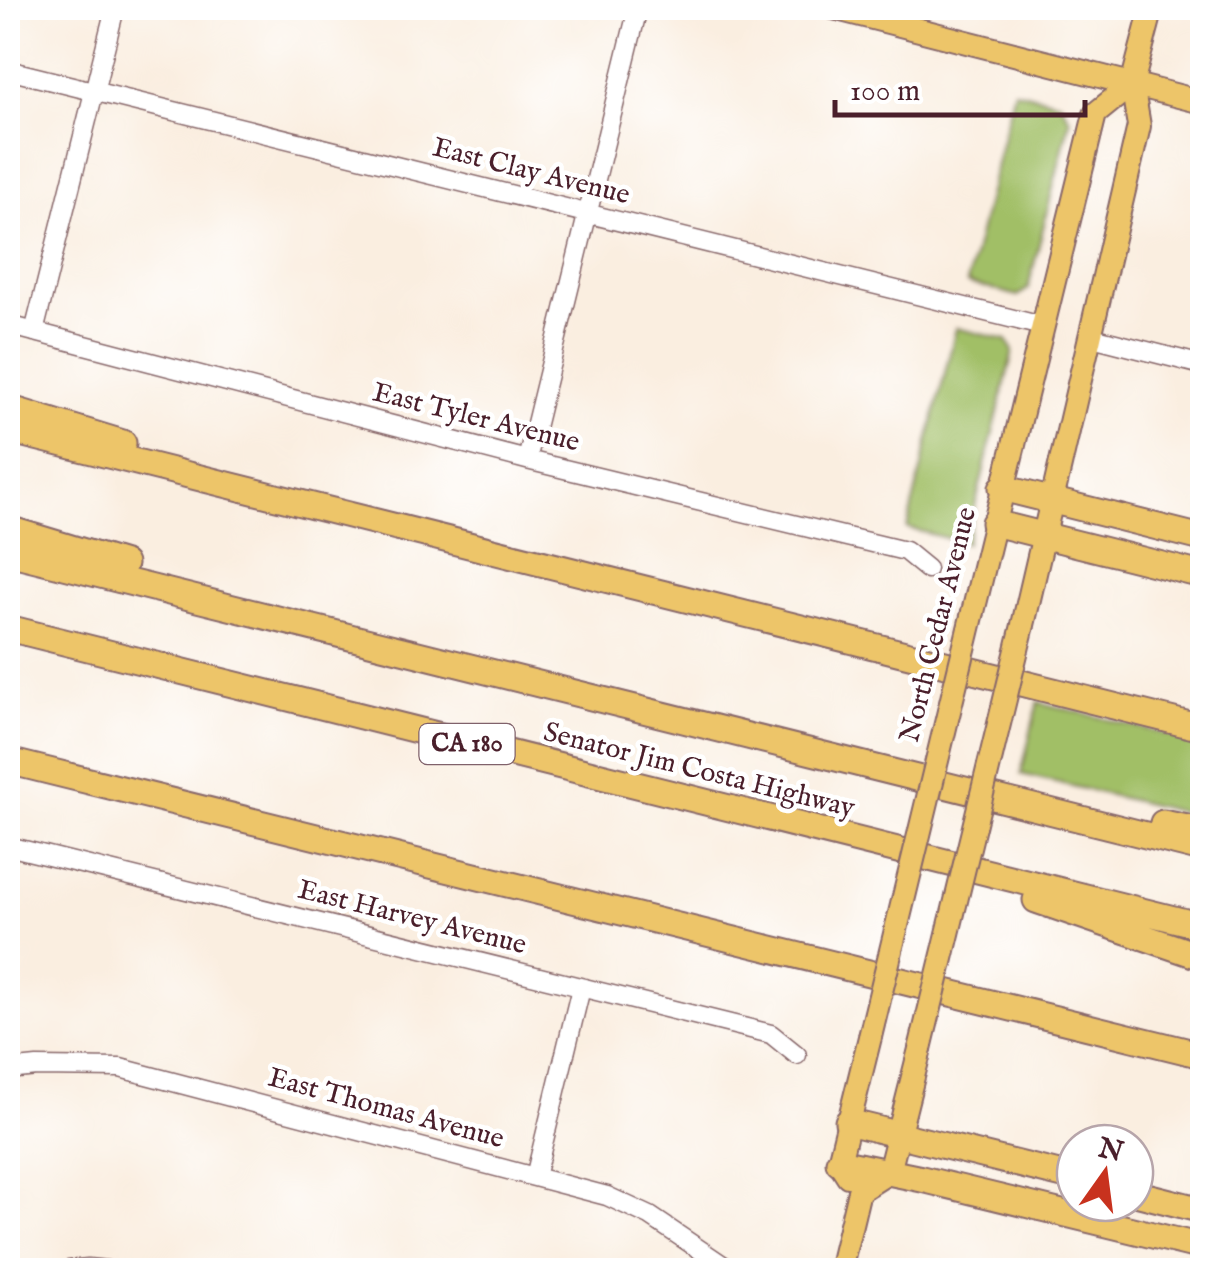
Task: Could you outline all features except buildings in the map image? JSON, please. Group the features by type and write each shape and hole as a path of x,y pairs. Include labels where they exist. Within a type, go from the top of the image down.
{"highway":[{"path":"8,408 434,537"},
{"path":"8,430 1202,728"},
{"path":"1002,488 1202,538"},
{"path":"994,524 1202,576"},
{"path":"8,529 406,650"},
{"name":"Senator Jim Costa Highway","path":"8,552 1202,849"},
{"name":"Senator Jim Costa Highway","path":"8,630 1202,926"},
{"path":"8,761 1202,1054"},
{"path":"8,773 121,790"},
{"path":"897,773 1202,831"},
{"path":"875,846 1202,957"},
{"path":"848,1122 1055,1173"},
{"path":"839,1162 1202,1248"},
{"path":"1155,1198 1202,1210"}],"main road":[{"path":"833,8 1202,102"},
{"path":"840,1270 859,1191 890,1172 1092,336 1139,126 1132,84 1152,8"},
{"name":"North Cedar Avenue","path":"839,1162 1095,114 1132,84"},
{"path":"839,1162 859,1191"}],"street":[{"path":"34,332 115,8"},
{"path":"527,460 638,8"},
{"name":"East Clay Avenue","path":"8,70 1042,326"},
{"name":"East Tyler Avenue","path":"8,325 527,460 905,550 927,569"},
{"path":"1092,336 1202,365"},
{"name":"East Harvey Avenue","path":"8,846 772,1034 797,1055"},
{"path":"535,1176 580,988"},
{"name":"East Thomas Avenue","path":"8,1070 120,1068 535,1176 607,1196 650,1216 730,1270"},
{"path":"68,1270 107,1270"}],"green space":[{"path":"1014,90 1060,102 1070,119 1028,289 1018,296 967,283"},
{"path":"956,328 1007,340 1013,351 966,543 907,528"},
{"path":"1038,702 1202,743 1202,817 1021,774"}]}
